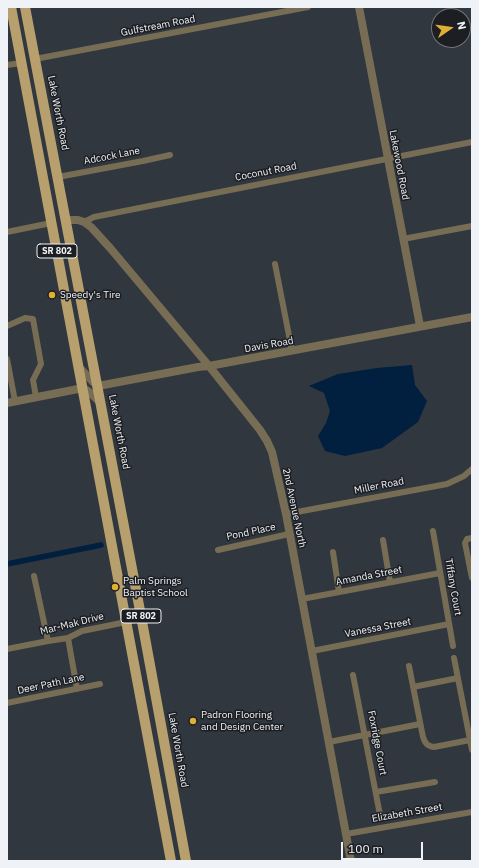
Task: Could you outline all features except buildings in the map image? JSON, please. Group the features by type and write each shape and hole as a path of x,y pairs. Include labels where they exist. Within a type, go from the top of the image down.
{"main road":[{"name":"SR 802","path":"11,7 10,18 22,63 171,861"},
{"name":"Lake Worth Road","path":"25,7 142,619 186,861"},
{"path":"10,18 20,23 26,50 35,60"},
{"path":"22,63 28,65 31,70 37,100 44,103"},
{"path":"44,182 51,192 57,215 66,220"},
{"path":"51,223 56,222 61,227 66,250 75,264"},
{"path":"145,721 149,721 152,724 159,755 162,759 168,762"},
{"path":"167,837 174,841 178,861"}],"street":[{"name":"Gulfstream Road","path":"35,60 308,7"},
{"name":"Lakewood Road","path":"359,7 420,326"},
{"path":"7,65 22,63"},
{"name":"Coconut Road","path":"66,220 78,220 84,222 94,217 472,142"},
{"name":"Adcock Lane","path":"58,177 170,155"},
{"name":"2nd Avenue North","path":"84,222 91,227 111,249 208,366 260,430 272,452 286,514 352,861"},
{"path":"7,232 51,223"},
{"path":"403,239 472,226"},
{"path":"274,264 292,351"},
{"name":"Davis Road","path":"98,386 472,317"},
{"path":"7,326 25,318 33,319 41,364 33,380 36,397"},
{"path":"7,359 11,402 83,388 101,403"},
{"path":"78,366 98,386"},
{"name":"Miller Road","path":"286,514 447,484 464,476 472,469"},
{"name":"Tiffany Court","path":"433,531 453,646"},
{"name":"Pond Place","path":"218,550 289,534"},
{"path":"472,538 467,539 465,542 472,578"},
{"path":"383,540 390,582"},
{"path":"332,552 339,592"},
{"name":"Amanda Street","path":"302,598 440,573"},
{"path":"34,576 48,641"},
{"name":"Mar-Mak Drive","path":"7,649 68,638 82,631 142,619"},
{"name":"Vanessa Street","path":"312,651 449,624"},
{"path":"68,638 77,689"},
{"path":"454,658 472,750"},
{"path":"409,666 420,724 426,744 434,747 470,740"},
{"name":"Foxridge Court","path":"353,675 380,815"},
{"path":"413,687 458,678"},
{"name":"Deer Path Lane","path":"7,703 100,684"},
{"path":"329,742 420,724"},
{"path":"376,792 435,782"},
{"name":"Elizabeth Street","path":"346,834 472,812"}],"water":[{"path":"412,365 415,385 427,401 418,422 382,448 345,456 325,451 318,436 326,423 330,411 324,393 309,386 338,374 377,368"}],"waterway":[{"path":"7,564 101,545"}],"place":[{"name":"Speedy's Tire","path":"52,295"},
{"name":"Palm Springs Baptist School","path":"115,587"},
{"name":"Padron Flooring and Design Center","path":"193,721"}]}
